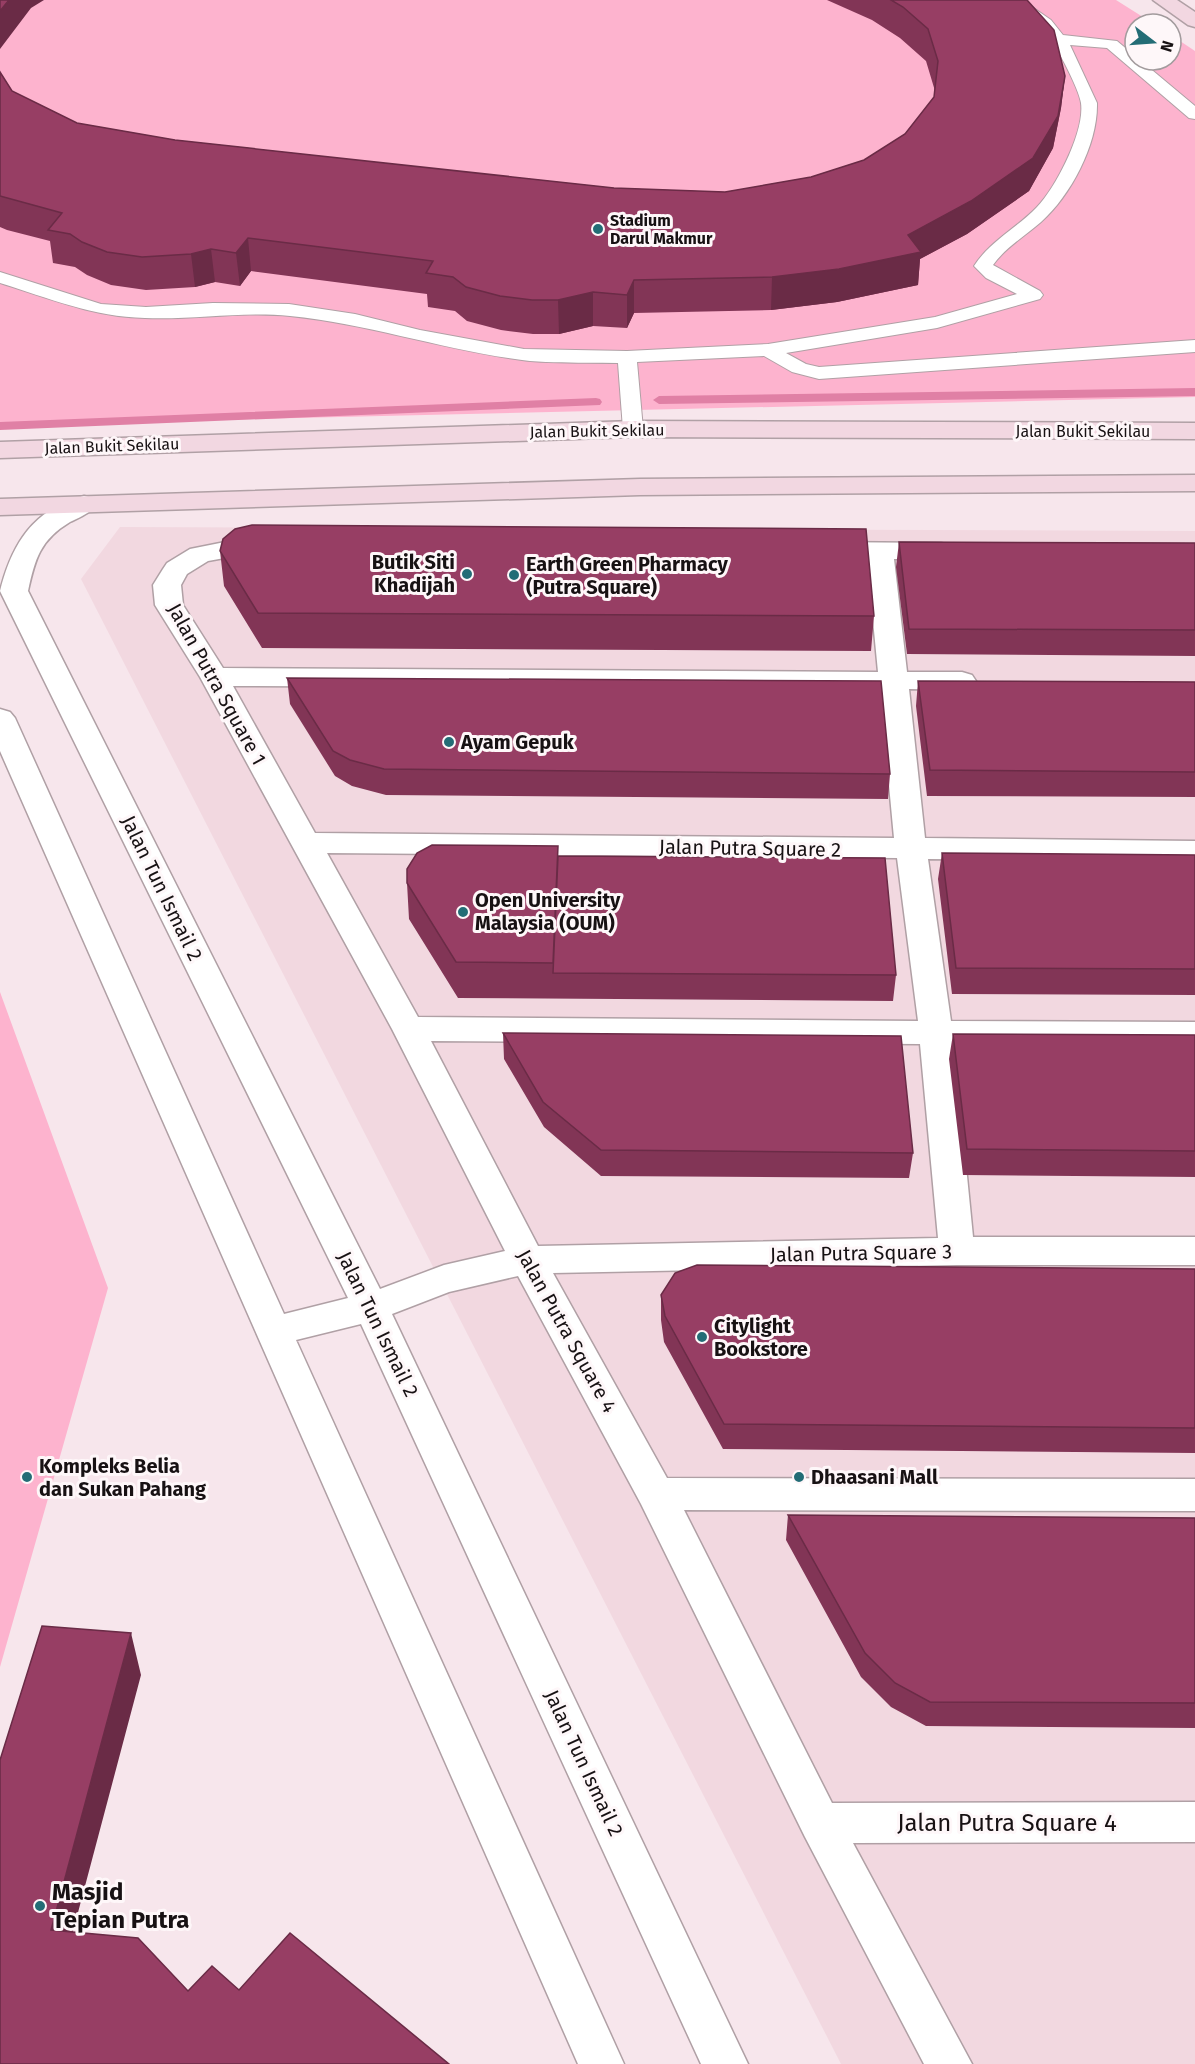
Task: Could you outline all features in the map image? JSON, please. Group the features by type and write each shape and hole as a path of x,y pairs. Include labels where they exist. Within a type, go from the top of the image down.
{"street":[{"path":"1163,0 1195,21"},
{"name":"Jalan Bukit Sekilau","path":"0,450 633,429 1195,431"},
{"path":"0,507 640,487 1195,483"},
{"name":"Jalan Tun Ismail 2","path":"84,504 51,521 32,541 20,562 14,591 371,1307 725,2064"},
{"name":"Jalan Putra Square 1","path":"289,549 230,549 200,555 177,569 167,585 169,605 214,677 304,843"},
{"path":"797,550 961,551"},
{"path":"880,550 911,850 936,1034 957,1251"},
{"path":"214,677 986,681"},
{"path":"0,718 601,2064"},
{"name":"Jalan Putra Square 2","path":"304,843 1195,851"},
{"name":"Jalan Putra Square 4","path":"304,843 408,1029 527,1260 656,1494 820,1823 949,2064"},
{"path":"408,1029 1195,1034"},
{"name":"Jalan Putra Square 3","path":"273,1331 371,1307 444,1279 527,1260 957,1251 1195,1251"},
{"path":"656,1494 1195,1495"},
{"name":"Jalan Putra Square 4","path":"820,1823 1195,1822"}],"lane":[{"path":"0,278 99,309 146,314 213,309 289,310 355,320 420,336 524,355 627,357 768,350 937,322 1034,295 992,274 983,266 986,258 1017,234 1049,204 1082,146 1089,103 1060,39 1038,15 1011,0"},
{"path":"1060,39 1111,44 1195,114"},
{"path":"768,350 799,368 819,373 1195,346"},
{"path":"627,357 633,429"}],"shaded area":[{"name":"Stadium Darul Makmur","path":"0,0 1116,0 1135,12 1123,12 1123,72 1183,72 1183,43 1195,51 1195,397 0,425"},
{"path":"120,527 1195,531 1195,2064 841,2064 81,579"},
{"name":"Kompleks Belia dan Sukan Pahang","path":"0,992 108,1288 0,1667"}],"building":[{"path":"0,0 9,0 0,11"},
{"path":"891,0 1027,0 1054,30 1065,76 1058,116 1033,158 971,201 908,235 921,252 839,269 772,277 634,280 627,295 593,292 558,300 532,300 500,296 466,287 453,277 426,273 433,261 248,238 236,253 211,249 191,254 142,257 107,252 82,242 70,234 48,230 62,213 0,196 0,72 12,91 77,123 175,140 614,188 725,192 811,177 864,160 905,134 934,97 938,61 928,29 903,7"},
{"path":"252,525 866,529 874,616 258,613 220,551 223,539 235,529"},
{"path":"899,542 1195,543 1195,630 909,629"},
{"path":"287,678 881,681 890,774 384,769 350,760 333,751"},
{"path":"918,681 1195,682 1195,772 930,770"},
{"path":"432,845 558,846 553,963 456,962 407,883 407,869 417,853"},
{"path":"942,853 1195,855 1195,969 956,968"},
{"path":"558,856 885,858 896,975 553,973"},
{"path":"503,1033 901,1036 913,1153 601,1150 543,1102"},
{"path":"953,1034 1195,1035 1195,1151 967,1149"},
{"path":"697,1265 1195,1269 1195,1428 724,1424 665,1316 661,1295 675,1273"},
{"path":"788,1515 1195,1518 1195,1703 930,1702 895,1683 865,1653"},
{"name":"Masjid Tepian Putra","path":"42,1626 131,1633 51,1930 138,1938 188,1991 212,1966 239,1990 290,1933 449,2064 0,2064 0,1760"}],"waterway":[{"path":"659,400 1195,392"},
{"path":"0,426 596,402"}],"place":[{"name":"Stadium Darul Makmur","path":"598,229"},
{"name":"Butik Siti Khadijah","path":"467,574"},
{"name":"Earth Green Pharmacy (Putra Square)","path":"514,575"},
{"name":"Ayam Gepuk","path":"449,742"},
{"name":"Open University Malaysia (OUM)","path":"463,912"},
{"name":"Citylight Bookstore","path":"702,1337"},
{"name":"Kompleks Belia dan Sukan Pahang","path":"27,1477"},
{"name":"Dhaasani Mall","path":"799,1477"},
{"name":"Masjid Tepian Putra","path":"40,1906"}]}
